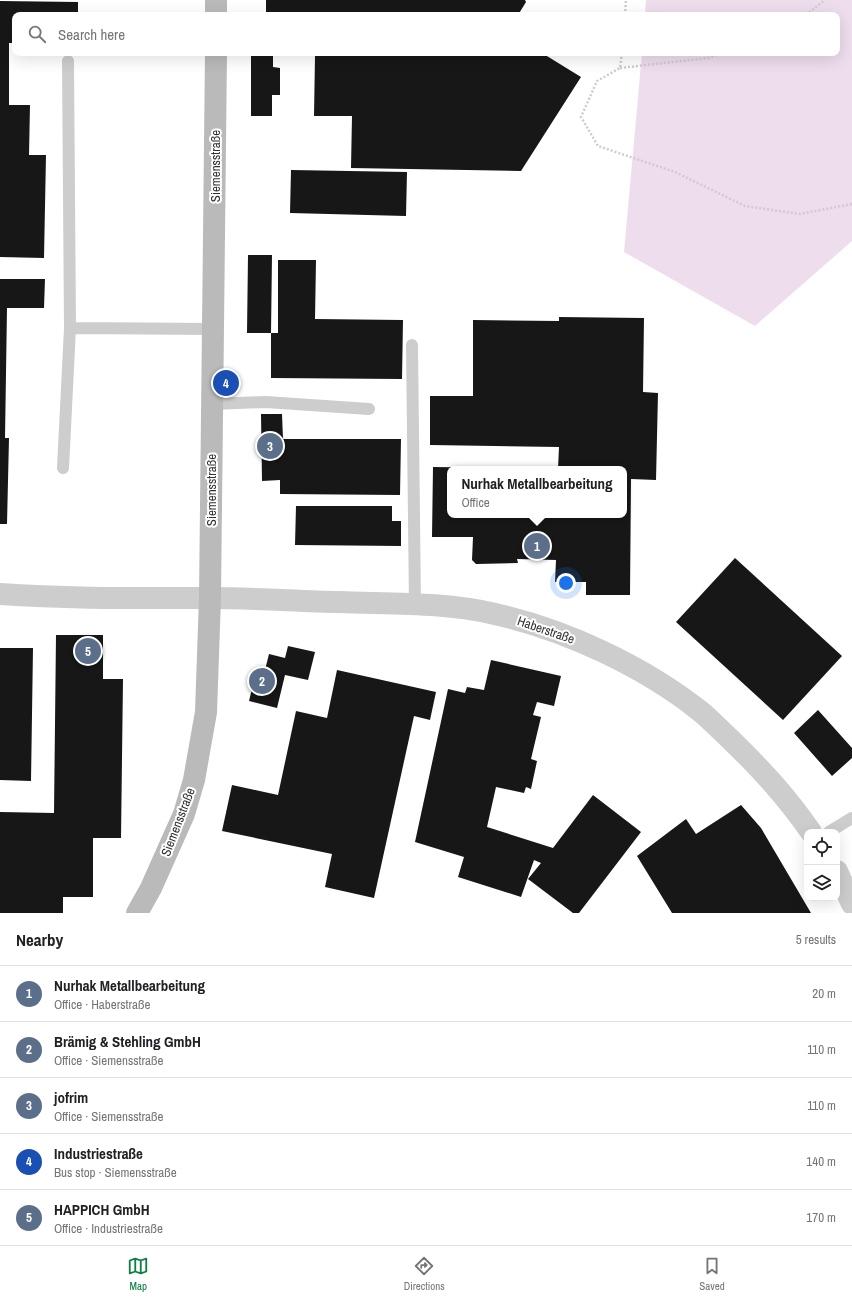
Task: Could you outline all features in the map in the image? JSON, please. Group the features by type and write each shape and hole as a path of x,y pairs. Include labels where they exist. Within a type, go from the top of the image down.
{"street":[{"path":"216,0 216,12"},
{"name":"Siemensstraße","path":"137,913 151,888 184,814 194,780 206,712 210,598 216,56"},
{"name":"Haberstraße","path":"0,594 172,599 210,598 457,607 495,614 532,624 577,641 621,661 662,685 700,712 759,767 788,799 809,829"},
{"path":"840,878 852,904"}],"lane":[{"path":"62,468 70,328 68,61"},
{"path":"70,328 214,329"},
{"path":"412,345 415,605"},
{"path":"212,404 266,402 369,409"},
{"path":"834,829 852,818"}],"path":[{"path":"625,12 626,0"},
{"path":"810,12 825,0"},
{"path":"620,68 622,56"},
{"path":"714,56 708,58 620,68 597,81 581,117 598,146 675,172 745,206 800,214 852,204"}],"shaded area":[{"path":"646,0 852,0 852,241 755,326 624,252 642,56 840,56 840,12 645,12"}],"building":[{"path":"266,0 525,0 526,2 520,12 266,12"},
{"path":"0,1 78,2 78,12 12,12 12,43 9,43 9,105 30,105 29,155 46,155 44,258 0,257"},
{"path":"251,56 273,56 273,67 280,68 280,95 272,95 272,116 251,116"},
{"path":"315,56 547,56 581,77 521,171 351,168 352,116 314,116"},
{"path":"291,170 407,172 406,216 290,213"},
{"path":"248,255 272,255 271,333 247,333"},
{"path":"278,260 316,260 315,319 403,320 402,379 271,378 271,333 278,333"},
{"path":"0,279 45,279 44,308 7,308 5,438 9,438 7,524 0,524"},
{"path":"559,317 644,318 643,392 658,393 656,480 631,479 630,595 586,595 586,582 555,582 556,560 517,559 518,563 476,564 472,560 473,537 432,537 433,467 447,467 447,518 627,518 627,466 558,466 559,447 430,445 430,396 473,396 473,320 559,321"},
{"path":"261,414 282,414 283,439 401,439 400,495 280,494 280,480 262,481"},
{"path":"296,506 392,506 392,521 401,521 401,546 295,545"},
{"path":"735,558 842,656 783,720 676,622"},
{"path":"56,635 103,635 103,679 123,679 121,838 93,838 93,897 63,897 63,913 0,913 0,812 54,813"},
{"path":"288,646 315,652 308,680 285,675 277,708 249,701 257,668 265,670 269,654 285,658"},
{"path":"0,648 33,648 31,781 0,780"},
{"path":"491,660 561,676 554,706 537,702 533,715 541,717 531,759 537,761 531,789 526,787 524,793 496,787 487,827 553,848 593,795 641,832 579,913 573,913 528,879 541,863 534,860 521,897 458,877 464,857 415,842 448,689 465,693 467,687 484,690"},
{"path":"337,670 436,692 430,720 414,716 374,898 325,887 332,854 222,831 232,785 278,795 296,711 327,718"},
{"path":"818,710 852,748 852,758 832,776 794,733"},
{"path":"741,805 761,828 811,913 672,913 637,856 686,819 696,834"}],"place":[{"name":"Industriestraße","path":"226,383"},
{"name":"jofrim","path":"270,446"},
{"name":"Nurhak Metallbearbeitung","path":"537,546"},
{"name":"HAPPICH GmbH","path":"88,651"},
{"name":"Brämig & Stehling GmbH","path":"262,681"}]}
